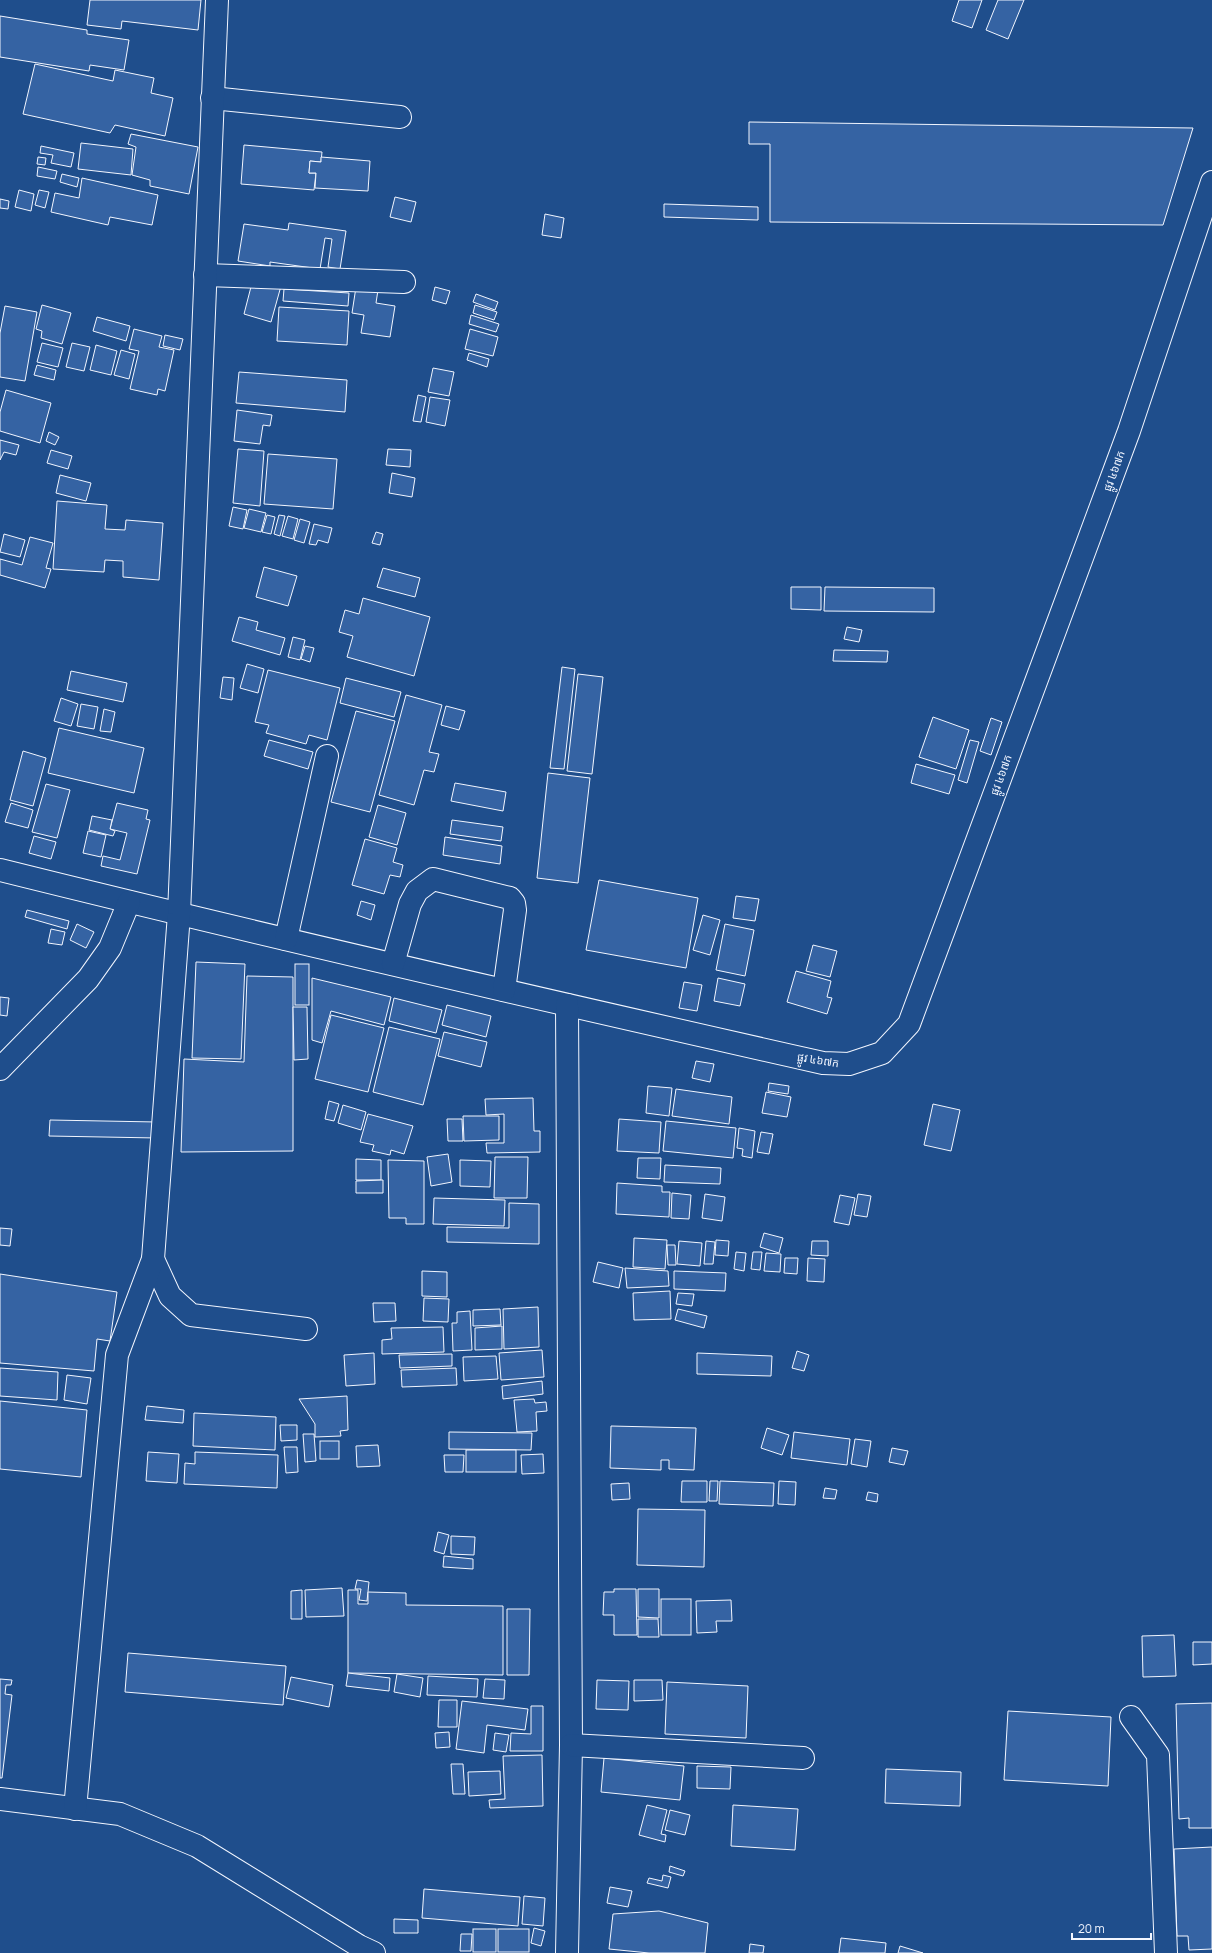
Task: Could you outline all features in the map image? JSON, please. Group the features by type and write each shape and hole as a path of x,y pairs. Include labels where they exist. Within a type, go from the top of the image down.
{"street":[{"path":"75,1809 117,1355 153,1259 178,914 196,490 201,411 204,275 217,0"},
{"path":"212,98 400,117"},
{"name":"ផ្លូវ ៤៦៧ក","path":"0,870 178,914 823,1063 849,1064 882,1053 909,1024 1129,431 1212,182"},
{"path":"204,275 404,282"},
{"path":"286,939 326,756"},
{"path":"393,964 410,904 417,891 433,879 510,898 514,903 515,910 504,990"},
{"path":"0,1069 88,978 110,948 129,902"},
{"path":"567,1005 571,1745 567,1953"},
{"path":"153,1259 170,1296 191,1315 306,1329"},
{"path":"1131,1717 1158,1754 1166,1953"},
{"path":"571,1745 804,1758"},
{"path":"0,1799 120,1814 197,1846 352,1942 374,1953"}],"building":[{"path":"90,0 201,0 198,30 122,21 121,29 87,25"},
{"path":"959,0 982,0 972,28 952,21"},
{"path":"998,0 1024,0 1008,39 986,30"},
{"path":"0,16 87,30 87,34 129,40 124,70 90,65 89,71 0,57"},
{"path":"35,64 113,81 115,70 154,78 151,93 173,98 165,136 115,125 110,133 23,114"},
{"path":"749,122 1193,128 1163,225 770,222 770,144 749,144"},
{"path":"131,134 198,147 189,194 150,186 150,180 132,175 136,147 128,144"},
{"path":"81,143 133,149 131,175 78,169"},
{"path":"244,145 322,152 321,162 310,161 309,173 316,173 314,190 241,184"},
{"path":"41,146 74,153 71,167 51,163 53,155 40,153"},
{"path":"38,157 46,158 45,165 37,164"},
{"path":"321,157 370,161 368,191 315,188 316,173 309,173 310,161 321,162"},
{"path":"38,167 57,171 55,179 37,176"},
{"path":"62,174 79,178 77,187 60,182"},
{"path":"82,178 158,195 152,225 110,217 108,225 51,212 55,193 79,198"},
{"path":"19,190 34,194 31,211 15,207"},
{"path":"39,190 49,192 45,208 35,205"},
{"path":"395,197 416,202 411,222 390,217"},
{"path":"0,199 9,201 8,209 0,208"},
{"path":"664,204 758,207 758,220 664,217"},
{"path":"545,214 564,218 561,238 542,235"},
{"path":"289,223 346,231 340,269 328,267 332,239 325,238 320,269 270,262 270,266 238,261 244,224 288,230"},
{"path":"253,279 281,286 271,322 244,314"},
{"path":"356,287 378,290 376,303 395,306 390,337 361,333 364,315 352,313"},
{"path":"435,287 450,291 446,304 432,300"},
{"path":"284,289 349,293 348,306 283,301"},
{"path":"476,294 498,302 495,310 473,302"},
{"path":"42,305 71,313 62,344 41,338 42,331 36,329"},
{"path":"475,305 497,312 494,320 473,313"},
{"path":"5,306 37,312 25,381 0,377 0,333"},
{"path":"279,307 349,311 347,345 277,341"},
{"path":"471,315 499,324 496,332 469,324"},
{"path":"97,317 130,326 126,341 93,331"},
{"path":"134,329 162,336 159,347 174,350 165,391 158,389 157,395 130,389 139,351 129,349"},
{"path":"470,329 498,337 493,356 465,349"},
{"path":"165,335 183,339 180,350 163,346"},
{"path":"42,343 63,348 58,367 37,362"},
{"path":"72,343 90,347 84,371 66,367"},
{"path":"96,345 117,351 111,375 90,370"},
{"path":"121,350 135,354 129,379 114,375"},
{"path":"469,353 489,359 487,367 467,360"},
{"path":"37,365 56,370 54,380 34,375"},
{"path":"433,368 454,372 449,396 428,392"},
{"path":"239,372 347,380 345,412 236,403"},
{"path":"6,390 51,403 40,443 0,431 0,412"},
{"path":"418,395 426,397 421,422 413,421"},
{"path":"430,397 450,400 445,426 426,422"},
{"path":"237,410 272,415 270,426 263,425 260,444 234,441"},
{"path":"49,432 59,437 55,445 46,441"},
{"path":"0,440 19,445 16,455 4,452 0,460"},
{"path":"238,449 264,451 260,506 233,503"},
{"path":"388,449 411,450 410,467 386,465"},
{"path":"51,450 72,456 68,469 47,463"},
{"path":"268,454 337,459 333,509 264,504"},
{"path":"392,473 415,478 412,497 389,493"},
{"path":"60,475 91,483 86,501 56,493"},
{"path":"57,501 107,505 105,529 125,530 126,520 163,523 159,580 123,577 123,561 105,560 104,572 53,569"},
{"path":"233,507 247,510 243,529 229,526"},
{"path":"249,509 266,513 261,532 244,528"},
{"path":"267,515 275,517 271,534 262,532"},
{"path":"279,515 285,516 280,536 274,534"},
{"path":"288,516 298,519 293,539 282,536"},
{"path":"300,519 310,522 304,543 294,540"},
{"path":"314,524 332,528 328,543 318,540 316,545 309,544"},
{"path":"376,532 383,534 380,545 372,543"},
{"path":"4,534 25,540 20,557 0,552"},
{"path":"30,537 53,543 46,568 51,569 45,588 0,575 0,559 22,565"},
{"path":"264,567 297,576 288,606 256,597"},
{"path":"383,568 420,578 415,597 377,587"},
{"path":"791,587 821,587 821,610 791,609"},
{"path":"825,587 934,588 934,612 824,611"},
{"path":"363,598 430,617 414,676 347,657 353,636 339,632 345,610 359,614"},
{"path":"239,617 258,622 256,630 285,638 280,655 232,641"},
{"path":"847,627 862,630 859,642 844,639"},
{"path":"293,637 305,640 300,660 288,657"},
{"path":"305,646 314,648 310,662 301,659"},
{"path":"834,650 888,651 887,662 833,661"},
{"path":"247,664 264,669 258,693 240,688"},
{"path":"562,667 575,669 564,769 550,768"},
{"path":"268,670 340,688 327,740 309,735 306,744 266,733 269,725 255,722"},
{"path":"71,671 127,683 123,702 67,690"},
{"path":"578,674 603,677 592,774 567,771"},
{"path":"223,677 234,678 232,700 220,698"},
{"path":"346,678 401,692 394,717 340,703"},
{"path":"406,695 442,705 429,752 439,754 434,772 424,770 414,805 379,795"},
{"path":"61,698 78,704 71,726 54,721"},
{"path":"81,704 98,707 94,729 77,726"},
{"path":"446,706 465,711 459,730 441,725"},
{"path":"104,709 115,712 111,732 100,731"},
{"path":"356,711 395,721 370,812 331,802"},
{"path":"933,717 969,730 956,769 919,757"},
{"path":"991,718 1002,722 991,755 980,751"},
{"path":"59,728 144,748 134,793 48,773"},
{"path":"269,740 313,752 308,769 264,756"},
{"path":"970,740 979,742 967,783 958,780"},
{"path":"23,751 46,758 33,806 10,800"},
{"path":"916,764 955,775 949,794 911,783"},
{"path":"548,773 590,778 578,883 537,878"},
{"path":"455,783 506,792 503,811 451,801"},
{"path":"46,784 70,790 57,838 32,832"},
{"path":"11,803 33,810 28,828 5,822"},
{"path":"117,803 148,810 146,819 150,820 137,874 101,866 103,856 120,860 127,833 110,829"},
{"path":"378,805 406,813 397,845 369,837"},
{"path":"92,816 112,820 110,829 115,831 113,836 89,830"},
{"path":"452,820 503,827 501,841 450,834"},
{"path":"88,831 106,835 101,857 83,853"},
{"path":"34,836 56,842 51,859 29,853"},
{"path":"445,837 502,846 500,864 443,855"},
{"path":"365,839 397,848 393,862 403,865 400,877 390,875 384,894 352,885"},
{"path":"599,880 698,898 686,968 586,950"},
{"path":"736,896 759,899 755,921 733,918"},
{"path":"361,901 375,905 371,920 357,915"},
{"path":"27,910 69,921 67,929 25,917"},
{"path":"703,915 720,920 710,955 693,950"},
{"path":"77,924 94,932 86,948 70,940"},
{"path":"725,924 754,930 745,976 716,970"},
{"path":"51,929 65,932 62,945 48,943"},
{"path":"813,945 837,951 830,977 806,971"},
{"path":"196,962 245,964 241,1059 192,1058"},
{"path":"295,964 309,964 309,1005 295,1005"},
{"path":"796,971 831,981 827,997 832,998 827,1014 787,1002"},
{"path":"247,976 293,977 293,1151 181,1152 184,1059 244,1062"},
{"path":"312,978 391,997 384,1025 331,1011 322,1043 312,1040"},
{"path":"718,978 745,984 740,1006 714,1001"},
{"path":"684,982 702,985 697,1011 679,1008"},
{"path":"0,997 9,998 7,1016 0,1015"},
{"path":"394,998 442,1010 436,1033 389,1021"},
{"path":"447,1005 491,1016 486,1037 442,1025"},
{"path":"293,1007 307,1007 308,1059 294,1060"},
{"path":"331,1015 384,1028 368,1092 315,1079"},
{"path":"389,1027 440,1039 423,1105 373,1092"},
{"path":"444,1032 487,1042 481,1067 438,1056"},
{"path":"696,1061 714,1064 710,1082 692,1078"},
{"path":"769,1083 789,1086 788,1094 768,1091"},
{"path":"648,1086 672,1088 669,1116 646,1113"},
{"path":"676,1089 732,1097 729,1124 672,1116"},
{"path":"766,1092 791,1097 787,1117 762,1113"},
{"path":"533,1098 534,1131 540,1131 540,1152 487,1153 486,1143 504,1143 504,1114 486,1115 485,1099"},
{"path":"329,1101 339,1104 334,1121 325,1119"},
{"path":"933,1104 960,1110 951,1151 924,1145"},
{"path":"343,1105 366,1112 361,1130 338,1123"},
{"path":"368,1114 413,1126 404,1154 391,1150 390,1155 372,1151 374,1145 360,1142"},
{"path":"463,1116 499,1116 499,1140 464,1141"},
{"path":"447,1119 462,1119 463,1141 448,1141"},
{"path":"619,1119 661,1122 659,1153 617,1151"},
{"path":"50,1120 157,1122 157,1138 49,1136"},
{"path":"666,1121 736,1128 733,1158 663,1151"},
{"path":"739,1128 755,1131 752,1158 742,1156 743,1149 737,1148"},
{"path":"761,1132 773,1134 769,1154 757,1152"},
{"path":"448,1154 452,1182 431,1186 427,1157"},
{"path":"495,1157 528,1157 527,1198 494,1198"},
{"path":"638,1158 661,1158 660,1179 637,1178"},
{"path":"356,1159 381,1160 381,1180 356,1180"},
{"path":"388,1160 424,1161 424,1224 406,1224 406,1218 389,1218"},
{"path":"460,1160 491,1161 490,1187 460,1186"},
{"path":"665,1165 721,1168 720,1184 664,1182"},
{"path":"383,1180 383,1193 356,1193 356,1181"},
{"path":"617,1183 662,1186 662,1192 670,1192 669,1217 616,1214"},
{"path":"672,1193 691,1195 689,1219 671,1218"},
{"path":"705,1194 725,1197 722,1221 702,1218"},
{"path":"858,1194 871,1196 867,1217 854,1215"},
{"path":"840,1195 855,1198 849,1225 834,1222"},
{"path":"434,1198 505,1200 504,1226 433,1224"},
{"path":"509,1203 539,1204 539,1244 447,1242 447,1227 509,1228"},
{"path":"0,1228 12,1229 10,1246 0,1245"},
{"path":"764,1233 783,1238 779,1253 760,1247"},
{"path":"634,1238 667,1240 665,1269 633,1267"},
{"path":"716,1240 729,1241 728,1256 715,1255"},
{"path":"679,1241 702,1243 700,1266 677,1264"},
{"path":"706,1241 715,1242 713,1264 704,1264"},
{"path":"812,1241 828,1241 828,1256 811,1255"},
{"path":"667,1245 675,1245 676,1265 668,1265"},
{"path":"736,1252 746,1253 744,1271 734,1269"},
{"path":"753,1252 762,1252 760,1270 751,1269"},
{"path":"766,1253 781,1254 780,1272 764,1271"},
{"path":"785,1258 798,1258 797,1274 784,1273"},
{"path":"808,1258 825,1259 824,1282 807,1281"},
{"path":"598,1262 623,1268 619,1288 593,1282"},
{"path":"625,1268 668,1271 669,1286 627,1288"},
{"path":"422,1271 447,1272 447,1297 422,1296"},
{"path":"674,1271 726,1273 725,1291 674,1289"},
{"path":"0,1274 117,1292 110,1341 97,1339 94,1371 0,1363"},
{"path":"670,1291 671,1319 634,1320 633,1293"},
{"path":"678,1293 694,1294 692,1306 676,1304"},
{"path":"424,1298 449,1299 448,1322 423,1321"},
{"path":"373,1303 395,1303 396,1321 374,1322"},
{"path":"538,1307 539,1347 504,1349 503,1309"},
{"path":"500,1309 501,1325 473,1326 473,1310"},
{"path":"678,1309 707,1316 704,1328 675,1320"},
{"path":"470,1311 472,1350 453,1351 452,1323 457,1323 457,1312"},
{"path":"502,1326 502,1349 475,1350 475,1328"},
{"path":"443,1327 444,1352 382,1354 382,1340 392,1339 391,1328"},
{"path":"542,1350 544,1377 501,1380 499,1353"},
{"path":"797,1351 809,1355 804,1371 792,1368"},
{"path":"374,1353 375,1384 346,1386 344,1355"},
{"path":"697,1353 772,1356 771,1376 697,1374"},
{"path":"452,1354 452,1366 400,1368 399,1355"},
{"path":"496,1356 498,1379 464,1381 463,1357"},
{"path":"0,1368 58,1372 57,1400 0,1396"},
{"path":"456,1368 457,1385 402,1387 401,1370"},
{"path":"67,1375 91,1378 87,1404 64,1400"},
{"path":"542,1381 543,1394 503,1399 502,1386"},
{"path":"347,1396 348,1430 340,1431 341,1436 315,1437 315,1424 299,1399"},
{"path":"534,1399 535,1403 546,1402 547,1411 536,1412 537,1431 517,1432 514,1400"},
{"path":"0,1401 87,1410 81,1477 0,1469"},
{"path":"147,1406 184,1410 183,1423 145,1420"},
{"path":"194,1413 276,1417 275,1450 193,1446"},
{"path":"280,1425 297,1425 297,1440 281,1441"},
{"path":"611,1426 696,1428 694,1470 669,1469 669,1460 661,1460 661,1470 610,1468"},
{"path":"767,1428 789,1435 782,1455 761,1448"},
{"path":"449,1432 532,1433 531,1450 449,1449"},
{"path":"794,1432 850,1439 847,1465 791,1458"},
{"path":"303,1434 314,1434 316,1461 305,1462"},
{"path":"855,1439 871,1441 867,1467 851,1464"},
{"path":"320,1441 339,1441 339,1459 320,1459"},
{"path":"378,1445 380,1466 357,1467 356,1446"},
{"path":"284,1447 297,1447 298,1472 286,1473"},
{"path":"892,1448 908,1451 904,1465 889,1462"},
{"path":"466,1450 516,1450 516,1472 466,1472"},
{"path":"148,1452 179,1454 177,1483 146,1481"},
{"path":"195,1452 278,1455 277,1488 184,1484 185,1463 195,1464"},
{"path":"543,1454 544,1473 522,1474 521,1455"},
{"path":"444,1455 464,1455 463,1472 445,1472"},
{"path":"682,1481 707,1481 707,1502 681,1502"},
{"path":"710,1481 718,1481 717,1501 709,1501"},
{"path":"720,1481 774,1483 773,1506 719,1504"},
{"path":"779,1481 796,1482 795,1505 778,1504"},
{"path":"629,1483 630,1499 612,1500 611,1484"},
{"path":"825,1488 837,1490 835,1499 823,1498"},
{"path":"868,1492 878,1494 877,1502 866,1500"},
{"path":"638,1509 705,1510 704,1567 637,1565"},
{"path":"438,1532 449,1535 444,1554 434,1551"},
{"path":"451,1536 475,1537 474,1555 451,1554"},
{"path":"444,1556 473,1559 473,1569 443,1567"},
{"path":"357,1580 369,1582 367,1601 359,1600 361,1589 355,1589"},
{"path":"342,1588 344,1616 306,1617 305,1590"},
{"path":"614,1589 636,1589 637,1635 614,1635 614,1615 603,1615 604,1592 614,1592"},
{"path":"638,1589 659,1589 659,1618 638,1617"},
{"path":"302,1590 302,1619 291,1619 291,1591"},
{"path":"348,1590 358,1590 358,1604 368,1604 368,1592 406,1593 406,1605 503,1606 503,1675 348,1673"},
{"path":"661,1599 691,1599 691,1635 661,1635"},
{"path":"731,1600 732,1621 716,1621 717,1632 697,1633 696,1601"},
{"path":"507,1609 530,1609 529,1675 507,1675"},
{"path":"638,1619 658,1619 659,1637 638,1637"},
{"path":"1174,1635 1176,1676 1143,1677 1142,1636"},
{"path":"1193,1642 1212,1642 1212,1664 1193,1665"},
{"path":"128,1653 286,1666 283,1705 125,1692"},
{"path":"348,1673 390,1678 389,1691 346,1686"},
{"path":"397,1674 423,1678 420,1697 394,1692"},
{"path":"428,1676 478,1679 477,1697 427,1695"},
{"path":"291,1677 333,1685 329,1707 286,1698"},
{"path":"0,1679 12,1680 11,1685 6,1685 5,1694 12,1695 2,1778 0,1778"},
{"path":"485,1679 505,1680 504,1699 483,1698"},
{"path":"597,1680 629,1681 628,1710 596,1709"},
{"path":"634,1680 662,1680 663,1700 634,1701"},
{"path":"667,1682 748,1686 746,1738 665,1734"},
{"path":"439,1700 457,1700 457,1727 438,1727"},
{"path":"462,1701 528,1709 525,1730 487,1725 484,1753 456,1749"},
{"path":"1212,1703 1212,1828 1189,1828 1189,1818 1179,1819 1176,1704"},
{"path":"531,1706 543,1706 543,1751 510,1751 511,1733 531,1734"},
{"path":"1008,1711 1111,1717 1108,1786 1004,1780"},
{"path":"449,1732 450,1747 436,1748 435,1733"},
{"path":"495,1733 509,1735 506,1752 493,1750"},
{"path":"542,1755 543,1806 490,1808 489,1800 505,1799 503,1756"},
{"path":"604,1758 684,1766 680,1800 601,1792"},
{"path":"451,1764 463,1764 465,1794 453,1794"},
{"path":"697,1766 731,1767 730,1789 697,1788"},
{"path":"886,1769 961,1772 960,1806 885,1803"},
{"path":"500,1771 501,1794 469,1796 468,1772"},
{"path":"647,1805 667,1810 661,1834 666,1835 665,1842 639,1835"},
{"path":"733,1805 798,1809 795,1850 731,1846"},
{"path":"670,1810 690,1815 685,1835 665,1830"},
{"path":"1212,1847 1212,1949 1189,1950 1188,1936 1177,1936 1174,1849"},
{"path":"670,1866 685,1871 683,1876 669,1872"},
{"path":"663,1875 671,1877 668,1888 647,1883 649,1878 662,1881"},
{"path":"610,1887 632,1891 628,1907 607,1903"},
{"path":"424,1889 520,1897 518,1926 422,1918"},
{"path":"524,1896 545,1898 543,1926 522,1924"},
{"path":"659,1911 708,1923 705,1953 649,1953 609,1949 613,1914"},
{"path":"394,1919 418,1920 418,1933 394,1933"},
{"path":"534,1928 545,1931 541,1946 531,1943"},
{"path":"473,1929 496,1929 496,1952 473,1952"},
{"path":"498,1929 529,1929 529,1952 498,1952"},
{"path":"461,1934 472,1934 471,1951 460,1951"},
{"path":"841,1938 886,1943 885,1953 839,1953"},
{"path":"750,1944 764,1946 763,1953 749,1953"},
{"path":"900,1946 923,1953 898,1953"}]}
